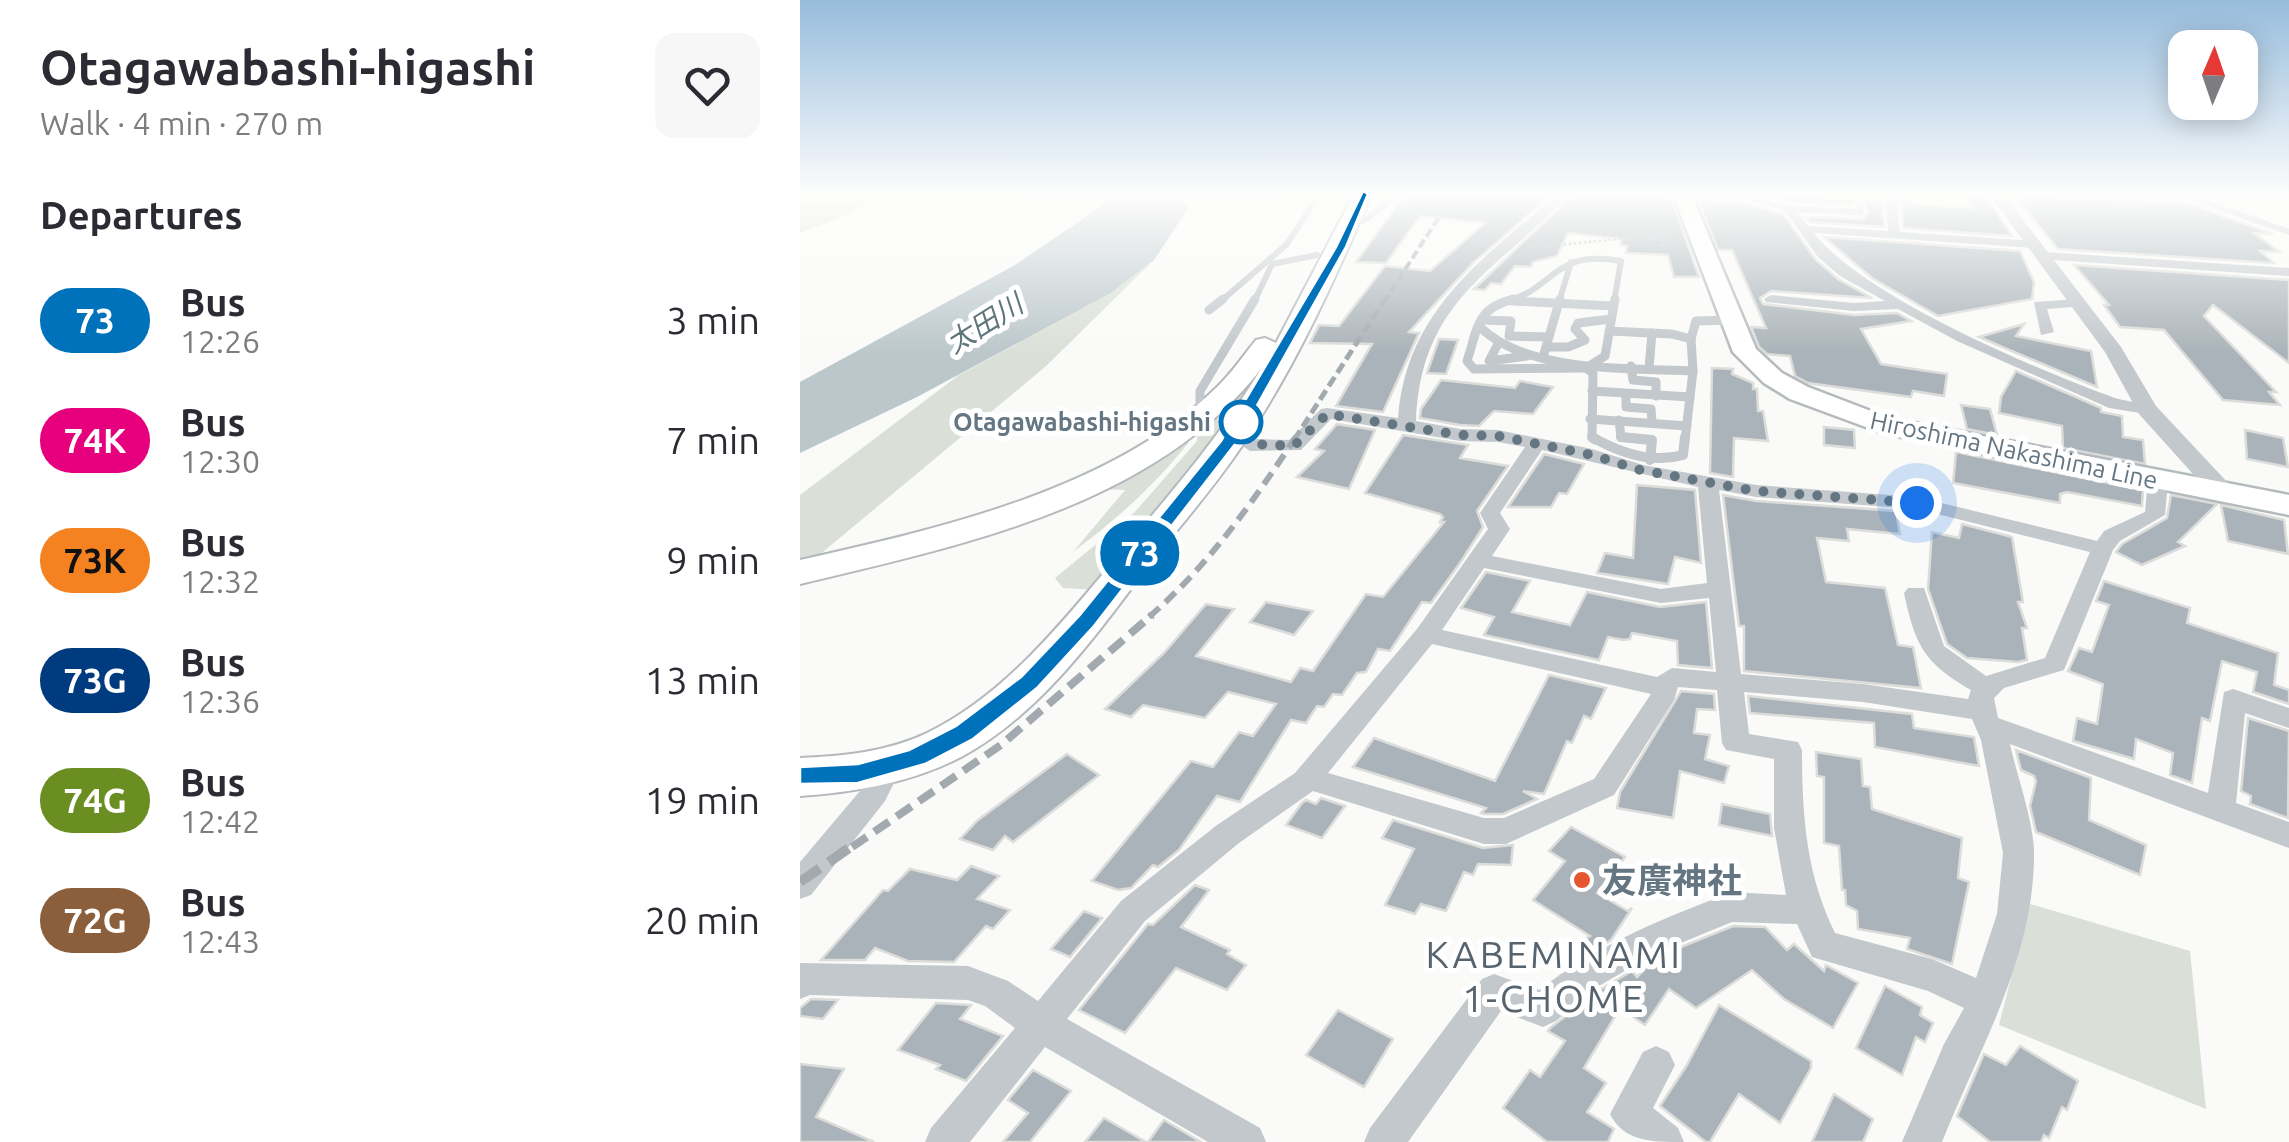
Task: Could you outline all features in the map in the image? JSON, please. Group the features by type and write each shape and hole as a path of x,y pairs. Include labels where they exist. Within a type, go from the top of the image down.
{"highway":[{"path":"800,572 978,525 1078,487 1145,455 1209,409 1252,367 1323,247"},
{"path":"800,777 873,770 964,733 1029,683 1086,621 1228,443 1265,385 1332,247"}],"main road":[{"name":"Hiroshima Nakashima Line","path":"1703,247 1745,352 1799,393 1838,411 1900,429 2158,481 2220,489 2289,506"}],"street":[{"path":"1821,247 1845,273 2014,363 2114,404 2147,408"},
{"path":"2014,247 2289,272"},
{"path":"2037,247 2114,351 2147,408 2220,489"},
{"path":"1408,425 1406,398 1424,337 1456,290 1499,249"},
{"path":"1771,299 1854,308 1902,304"},
{"path":"2046,332 2039,305 2078,303"},
{"path":"1250,444 1294,446 1327,414 1538,444 1708,483 1775,493 1917,503 2102,549"},
{"path":"945,1142 1133,911 1228,834 1308,778 1426,635 1500,529 1490,513 1538,444"},
{"path":"1985,708 2055,664 2102,549 2112,536 2155,516 2158,481"},
{"path":"1708,483 1736,743 1788,750 1788,844 1806,910 1824,946 1932,976 1987,1000"},
{"path":"1478,560 1661,596 1720,589"},
{"path":"1916,593 1928,647 1985,708 2018,853 2014,914 1987,1000 1956,1057 1922,1142"},
{"path":"1426,635 1662,687"},
{"path":"1662,687 1672,677 1985,708 2289,834"},
{"path":"1308,778 1484,830 1506,831 1604,787 1665,693 1662,687"},
{"path":"2221,809 2233,698 2289,718"},
{"path":"800,885 875,793 873,770"},
{"path":"1384,1142 1494,991 1543,1009 1586,974 1642,943 1731,907 1806,910"},
{"path":"800,982 804,978 968,983 996,994 1246,1142"},
{"path":"1656,1065 1629,1114 1664,1142"}],"lane":[{"path":"1209,310 1272,264 1288,247"},
{"path":"1272,264 1318,254"},
{"path":"1591,256 1621,262 1605,356 1586,368 1474,369 1468,361 1480,324 1491,308 1508,301 1571,262 1591,256"},
{"path":"1542,358 1571,262"},
{"path":"1200,403 1200,391 1272,264"},
{"path":"1508,301 1613,306"},
{"path":"1480,324 1512,321 1509,336 1577,345 1584,340 1575,329 1578,322 1611,319"},
{"path":"1586,368 1593,373 1592,438 1650,460 1668,461 1683,455 1692,371 1691,339 1696,321 1731,320"},
{"path":"1480,324 1485,337 1542,358 1692,371"},
{"path":"1609,331 1691,339"},
{"path":"1649,368 1652,333"},
{"path":"1498,344 1490,360 1529,355"},
{"path":"1631,366 1633,380 1656,382 1656,396"},
{"path":"1592,391 1690,398"},
{"path":"1626,394 1626,407 1652,410 1652,422"},
{"path":"1590,418 1687,426"},
{"path":"1619,420 1621,437 1652,440 1650,460"}],"path":[{"path":"1499,249 1518,247"}],"shaded area":[{"path":"1154,260 1045,367 800,571 800,495 959,375 1111,293"},
{"path":"1284,331 1235,414 1097,590 1063,588 1055,578 1134,513 1197,441 1198,427 1268,356"},
{"path":"1183,439 1189,442 1149,487 1073,552 1125,490 1101,489"},
{"path":"2030,904 2190,951 2206,1109 1999,1025"}],"water":[{"name":"太田川","path":"1041,247 1162,247 1154,260 1111,293 917,397 800,453 800,382"}],"building":[{"path":"1367,247 1397,247 1386,263 1356,262"},
{"path":"1457,247 1491,247 1409,332 1419,333 1383,412 1336,406 1372,344 1310,343 1319,325 1339,326 1385,266 1430,271"},
{"path":"1518,247 1561,247 1557,256 1533,262 1531,267 1515,266 1501,284 1474,289"},
{"path":"1627,247 1689,247 1699,277 1674,277 1668,255 1626,253"},
{"path":"1807,247 1838,279 1872,298 1771,291 1760,298 1763,304 1854,315 1897,313 1911,321 1861,329 1881,364 1947,374 1944,396 1913,391 1911,397 1808,383 1795,376 1790,356 1767,354 1759,347 1751,327 1766,328 1732,250 1718,250"},
{"path":"1836,247 2020,251 2034,282 2032,299 1938,316 1872,278"},
{"path":"2274,247 2280,252 2260,251 2274,263 2058,249"},
{"path":"2074,265 2289,280 2289,363 2213,305 2204,316 2276,392 2269,392 2280,405 2223,400 2164,330 2120,327 2104,305 2109,305"},
{"path":"2024,324 2016,336 2091,351 2097,387 1979,337"},
{"path":"1439,339 1458,340 1446,374 1427,373"},
{"path":"1712,368 1733,369 1732,374 1753,383 1758,411 1763,411 1768,441 1734,438 1733,477 1710,473"},
{"path":"2016,371 2101,408 2101,412 2122,416 2123,437 2143,440 2145,464 2063,448 2062,426 1999,413 2001,397"},
{"path":"1441,380 1515,388 1520,381 1553,387 1533,414 1494,411 1479,426 1460,425 1420,418 1421,409"},
{"path":"1961,405 1990,409 1997,435 1967,429"},
{"path":"1337,424 1375,430 1349,489 1297,477 1324,451 1315,449"},
{"path":"1824,427 1854,430 1855,448 1824,445"},
{"path":"2245,430 2283,438 2288,467 2247,459"},
{"path":"1403,435 1468,445 1460,458 1508,466 1477,511 1483,527 1460,563 1431,603 1422,602 1390,651 1378,649 1366,672 1357,673 1342,695 1333,694 1324,707 1317,706 1306,723 1291,720 1240,802 1217,796 1179,850 1158,867 1153,865 1131,888 1118,890 1092,881 1191,761 1213,767 1239,732 1253,736 1276,704 1228,692 1205,718 1143,705 1131,717 1105,709 1164,653 1206,604 1234,609 1196,656 1291,682 1300,668 1313,671 1366,594 1383,597 1444,522 1440,522 1440,514 1365,493"},
{"path":"1956,452 2143,490 2142,506 2067,492 2060,494 2060,503 1953,483"},
{"path":"1544,454 1584,464 1567,494 1559,493 1551,507 1508,507"},
{"path":"1637,485 1695,490 1701,563 1675,557 1668,584 1597,573 1605,553 1633,558"},
{"path":"1723,495 1896,511 1900,534 1847,529 1849,541 1817,538 1826,582 1885,588 1898,645 1913,647 1921,688 1744,671 1744,626 1739,626"},
{"path":"2171,495 2217,504 2178,542 2185,546 2142,565 2116,552 2122,544 2167,518"},
{"path":"2221,505 2284,520 2288,554 2228,541"},
{"path":"1962,524 2012,537 2023,602 2018,602 2027,628 2022,628 2027,660 1967,658 1947,644 1928,589 1932,532 1959,538"},
{"path":"1486,572 1530,581 1512,612 1570,625 1587,592 1660,607 1706,602 1712,668 1678,665 1677,641 1632,633 1630,639 1608,637 1599,660 1484,635 1494,617 1461,608"},
{"path":"2104,581 2190,608 2187,623 2278,653 2274,685 2289,690 2289,704 2253,692 2257,672 2222,661 2210,721 2202,718 2192,783 2170,775 2173,753 2136,739 2134,759 2073,741 2077,718 2097,724 2103,684 2068,671 2079,648 2092,652 2109,605 2096,601"},
{"path":"1266,602 1313,611 1294,635 1250,622"},
{"path":"1549,675 1606,688 1591,719 1584,716 1572,743 1567,741 1544,794 1523,791 1537,799 1503,814 1485,814 1481,813 1486,808 1353,767 1374,738 1495,781"},
{"path":"1681,691 1714,694 1715,710 1697,709 1694,733 1710,735 1705,759 1729,766 1724,783 1680,771 1673,818 1617,808 1620,792"},
{"path":"1748,696 1912,714 1914,728 1974,737 1979,766 1875,747 1874,723 1750,713"},
{"path":"2248,718 2289,731 2288,818 2250,804 2251,796 2241,791"},
{"path":"2016,750 2091,778 2089,820 2146,845 2140,875 2036,832 2030,806 2036,781 2021,770"},
{"path":"1816,752 1861,759 1863,786 1870,787 1872,809 1962,838 1958,878 1969,882 1952,964 1907,949 1910,938 1858,929 1857,911 1846,905 1842,890 1839,846 1824,843 1824,777 1817,776"},
{"path":"1067,754 1099,775 1013,842 1005,836 993,850 960,839 978,820"},
{"path":"1321,798 1345,806 1322,838 1286,825 1302,803 1306,800 1316,804"},
{"path":"1722,804 1770,814 1772,836 1719,825"},
{"path":"1393,820 1483,848 1513,845 1511,865 1478,864 1473,875 1464,872 1446,911 1421,904 1415,914 1385,905 1414,849 1382,838"},
{"path":"1571,827 1625,857 1597,893 1628,911 1632,908 1611,940 1561,970 1553,960 1590,936 1533,900 1565,861 1549,851"},
{"path":"971,866 999,876 977,899 1010,910 993,929 986,926 954,962 908,961 875,948 865,960 821,960 883,890 888,891 910,869 957,880"},
{"path":"1195,885 1209,890 1181,927 1230,950 1227,954 1246,965 1227,990 1176,968 1125,1033 1079,1010 1148,924 1153,925"},
{"path":"1084,911 1102,918 1070,957 1051,949"},
{"path":"1733,926 1765,927 1787,950 1794,944 1824,971 1826,965 1858,983 1833,1028 1784,999 1752,970 1696,1008 1669,989 1645,1025 1620,1008 1584,1068 1606,1083 1587,1112 1614,1129 1608,1142 1547,1142 1503,1108 1530,1070 1540,1077 1565,1041 1548,1031 1550,1028 1601,989 1632,971 1637,977 1656,957"},
{"path":"1885,986 1922,1007 1920,1015 1933,1023 1925,1042 1916,1037 1902,1075 1856,1048"},
{"path":"811,999 838,1000 823,1019 800,1016 800,1008"},
{"path":"936,1003 971,1005 960,1019 1003,1036 966,1081 936,1069 940,1065 898,1050"},
{"path":"1719,1005 1811,1061 1811,1068 1780,1123 1739,1094 1710,1142 1706,1142 1660,1106"},
{"path":"1338,1010 1393,1039 1364,1087 1306,1055"},
{"path":"2020,1046 2078,1081 2067,1110 2062,1107 2049,1138 2044,1135 2041,1142 1990,1142 1957,1116 1984,1054 2006,1065"},
{"path":"800,1064 844,1069 816,1117 874,1142 800,1142"},
{"path":"1033,1070 1071,1091 1030,1142 1003,1142 1028,1113 1008,1100"},
{"path":"1834,1094 1873,1119 1863,1142 1812,1142"},
{"path":"1104,1118 1146,1142 1085,1142"},
{"path":"1164,1120 1201,1142 1148,1142"}],"railway":[{"path":"1384,302 1419,247"},
{"path":"1295,438 1385,299"},
{"path":"1149,617 1210,555 1295,438"},
{"path":"852,847 1001,745 1152,615"},
{"path":"800,882 855,844"}],"bus line":[{"name":"73","path":"800,777 858,774 916,757 964,733 1029,683 1086,621 1228,443 1265,385 1341,247"}],"place":[{"name":"Otagawabashi-higashi","path":"1241,422"},
{"name":"友廣神社","path":"1582,880"}],"district":[{"name":"KABEMINAMI 1-CHOME","path":"1554,976"}],"route":[{"path":"1241,422 1250,444 1294,446 1327,414 1460,435 1498,436 1592,455 1640,470 1756,491 1917,503"}]}
